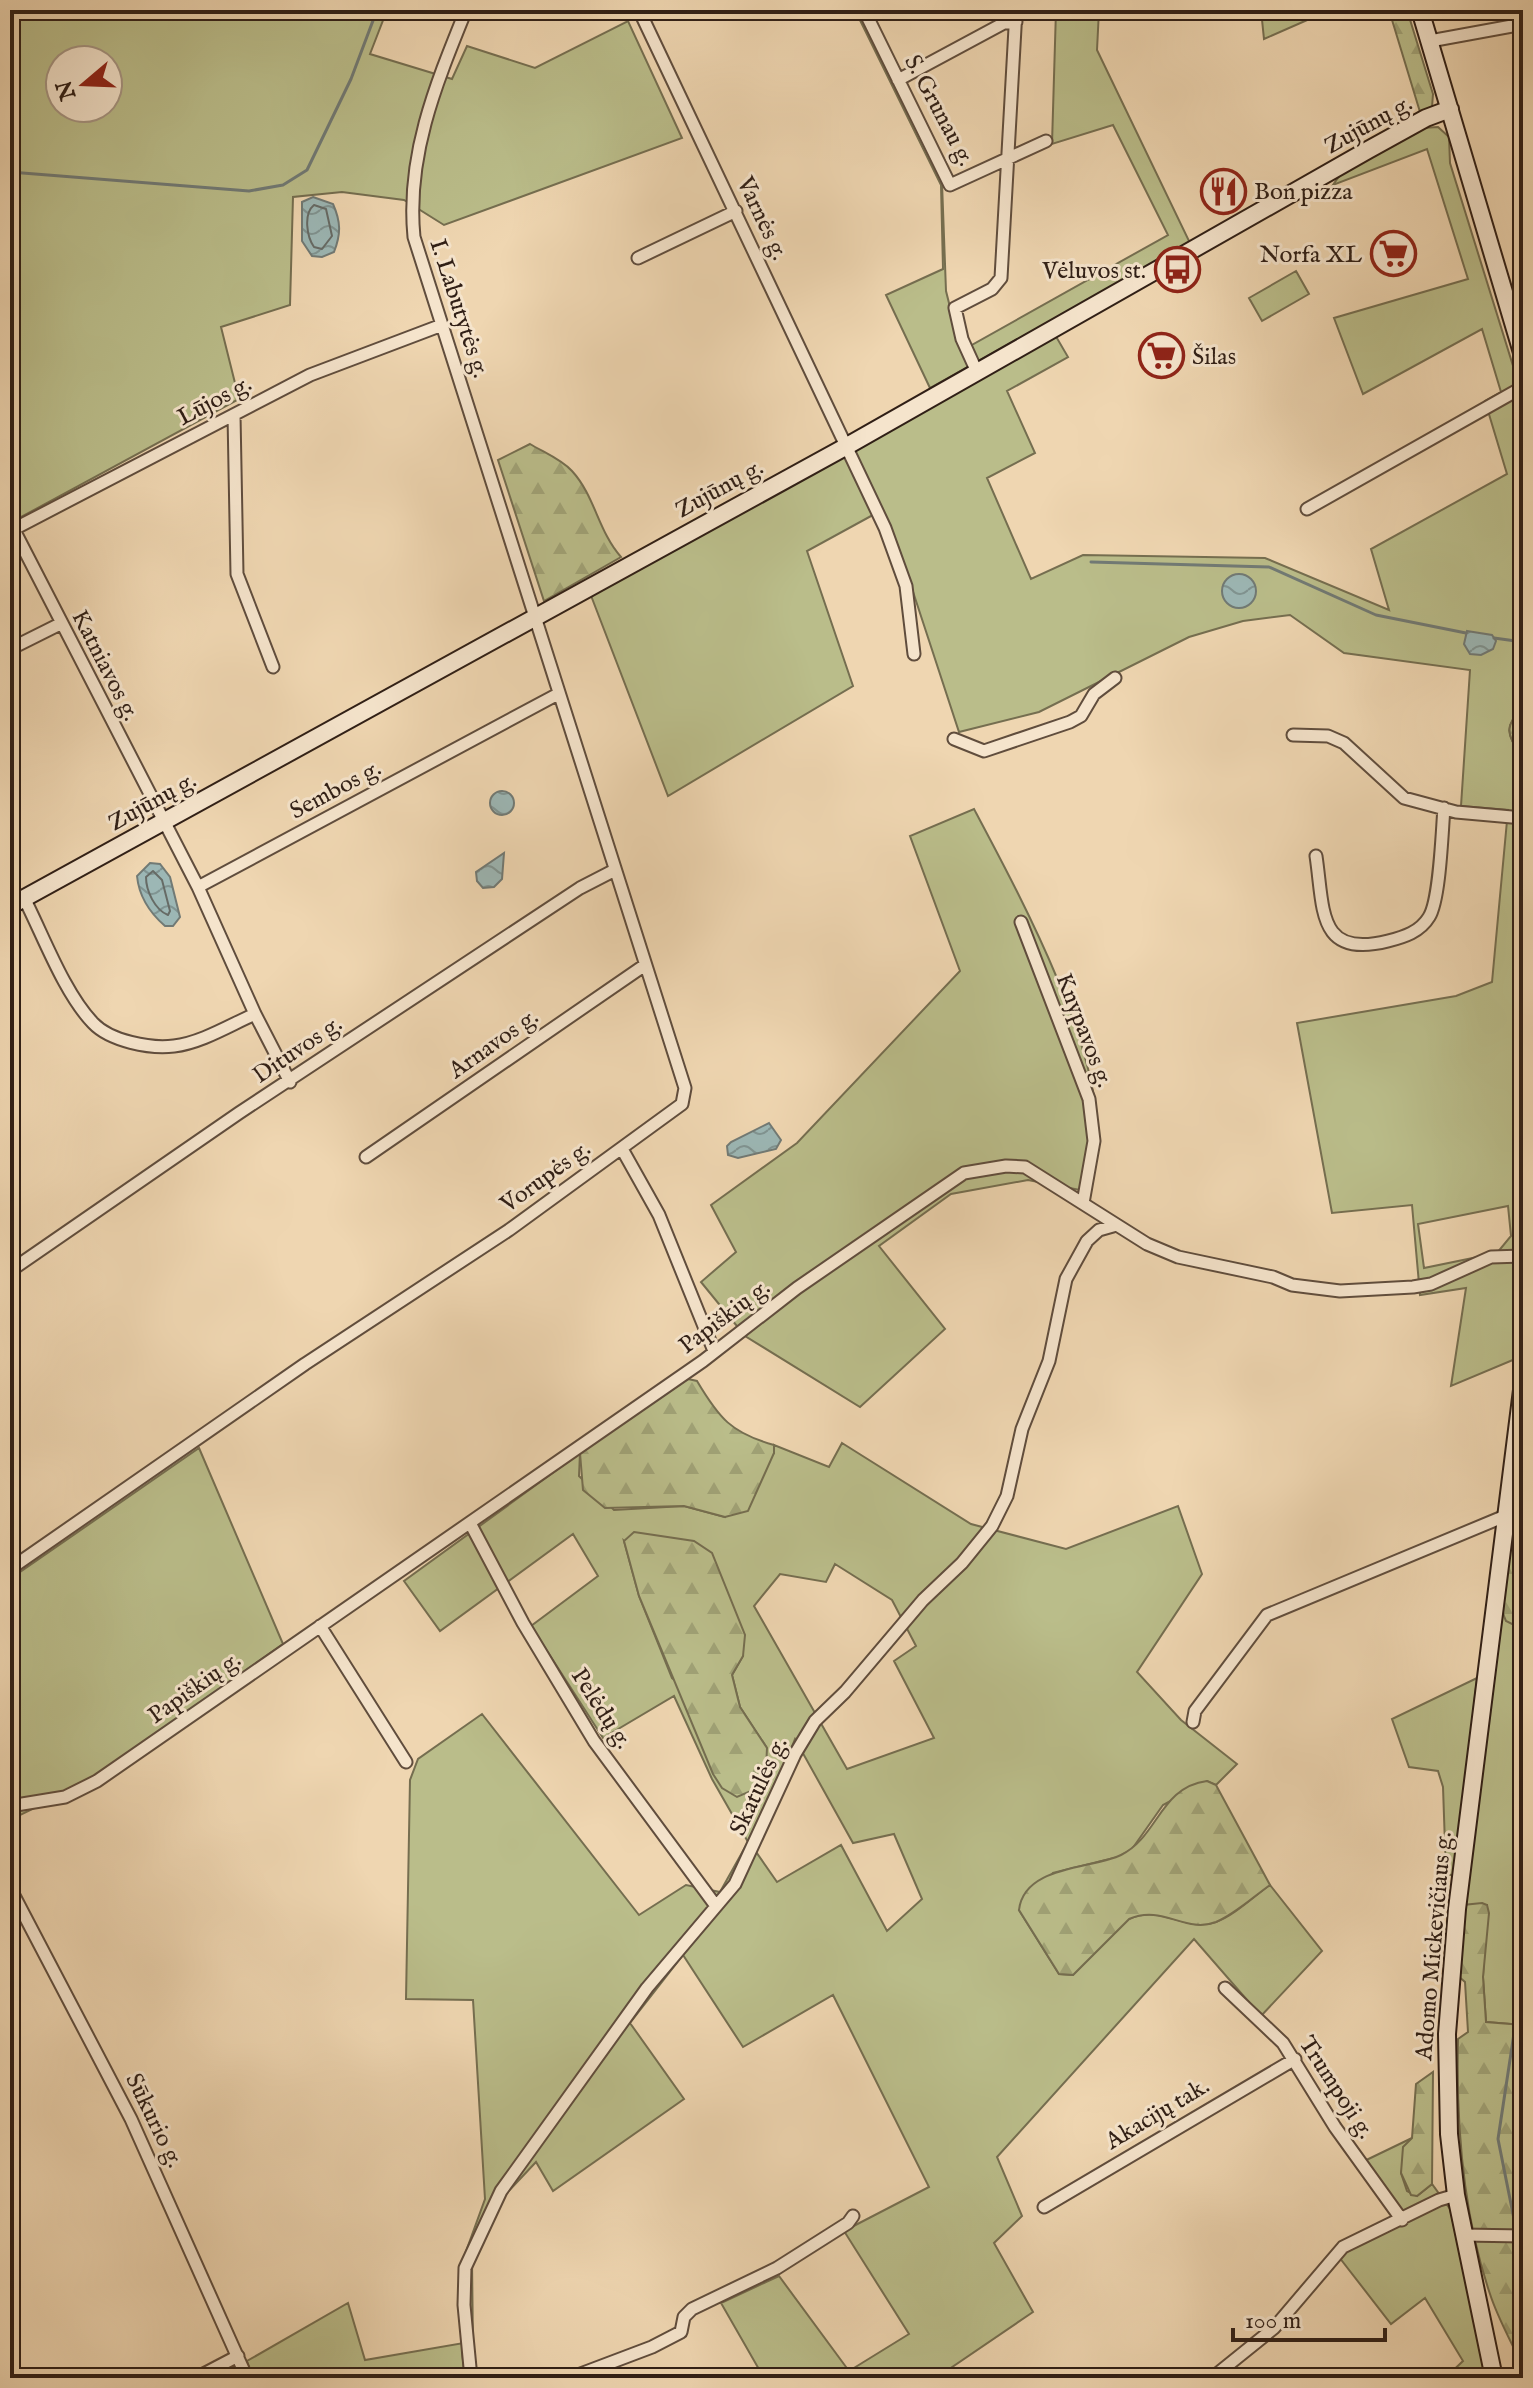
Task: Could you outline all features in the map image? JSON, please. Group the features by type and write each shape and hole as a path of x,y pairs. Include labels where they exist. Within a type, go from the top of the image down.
{"main road":[{"path":"1420,10 1523,356"},
{"name":"Zujūnų g.","path":"17,902 847,446 1379,143 1450,109"},
{"name":"Adomo Mickevičiaus g.","path":"1494,2378 1456,2195 1446,2083 1449,1990 1523,1382"}],"street":[{"name":"I. Labutytės g.","path":"466,10 426,120 412,177 414,237 535,617"},
{"name":"Varnės g.","path":"639,10 847,446"},
{"name":"S. Grunau g.","path":"864,10 950,185 1046,141"},
{"path":"898,80 1016,16"},
{"path":"977,372 962,339 955,308 992,289 1001,278 1016,16"},
{"path":"1430,41 1523,24"},
{"path":"638,258 736,211"},
{"name":"Lūjos g.","path":"12,531 355,355 442,325"},
{"path":"1307,509 1523,387"},
{"path":"234,415 237,574 273,667"},
{"path":"847,446 895,551 906,586 914,654"},
{"name":"Katniavos g.","path":"12,531 163,822"},
{"name":"Vorupės g.","path":"10,1569 305,1364 509,1230 682,1104 685,1094 535,617"},
{"path":"10,649 60,624"},
{"path":"954,739 984,751 1070,722 1081,716 1094,694 1115,678"},
{"name":"Sembos g.","path":"198,887 558,694"},
{"path":"1293,735 1328,736 1344,743 1404,798 1444,808 1523,818"},
{"path":"1316,856 1325,917 1332,934 1345,944 1356,946 1398,939 1417,930 1432,910 1444,808"},
{"path":"163,822 198,887 255,1014 290,1082"},
{"name":"Dituvos g.","path":"10,1271 204,1137 554,905 613,871"},
{"path":"17,902 93,1023 114,1036 146,1044 175,1046 255,1014"},
{"name":"Knypavos g.","path":"1021,922 1089,1099 1094,1141 1083,1203"},
{"name":"Arnavos g.","path":"366,1157 645,965"},
{"path":"622,1149 659,1215 714,1351"},
{"name":"Papiškių g.","path":"10,1806 65,1797 97,1781 470,1523 964,1173 1006,1166 1025,1167 1113,1226 1178,1257 1292,1285 1340,1291 1431,1284 1491,1257 1523,1256"},
{"name":"Skatulės g.","path":"471,2378 464,2305 465,2268 501,2191 647,1988 735,1884 795,1754 815,1721 845,1692 923,1600 962,1563 992,1526 1007,1496 1022,1429 1049,1361 1066,1279 1087,1241 1099,1230 1113,1226"},
{"path":"1193,1722 1195,1711 1267,1615 1505,1516"},
{"name":"Pelėdų g.","path":"470,1523 523,1623 594,1741 716,1906"},
{"path":"320,1626 406,1762"},
{"name":"Sūkurio g.","path":"10,1888 131,2119 247,2378"},
{"name":"Trumpoji g.","path":"1225,1988 1283,2043 1335,2127 1402,2220"},
{"name":"Akacijų tak.","path":"1044,2207 1295,2059"},
{"path":"1212,2378 1274,2328 1343,2247 1439,2200 1456,2195"},
{"path":"570,2378 652,2347 681,2332 684,2317 692,2309 777,2268 848,2223 853,2216"},
{"path":"1463,2235 1523,2236"},
{"path":"196,2378 238,2356"}],"green space":[{"path":"10,10 387,10 370,54 452,79 467,46 535,68 628,21 682,138 444,225 404,200 342,192 293,197 290,305 221,327 239,399 10,523"},
{"path":"855,10 940,174 942,183 946,291 961,351 1168,235 1113,125 1052,144 1056,10 1099,10 1097,50 1190,243 930,388 886,295 943,269 941,185"},
{"path":"1261,10 1330,10 1264,39"},
{"path":"1389,10 1407,10 1433,94 1432,107 1420,112"},
{"path":"1438,127 1449,137 1450,163 1523,398 1523,708 1512,721 1510,732 1523,759 1523,1333 1520,1357 1451,1386 1466,1288 1420,1295 1412,1205 1332,1213 1297,1023 1456,996 1492,982 1508,810 1461,806 1470,670 1344,653 1290,615 1243,621 1189,637 1039,712 959,732 898,546 882,510 807,551 853,686 668,796 590,593 1054,333 1068,357 1007,391 1035,453 987,478 1031,579 1083,555 1265,558 1389,610 1371,549 1507,474 1485,401 1501,392 1482,329 1363,394 1334,318 1468,279 1427,149 1333,185 1340,175 1422,128","holes":["1508,1206 1511,1236 1497,1253 1424,1268 1418,1224"]},
{"path":"1296,271 1309,294 1262,321 1249,298"},
{"path":"530,444 572,471 621,557 544,601 498,460"},
{"path":"1523,708 1523,759 1514,744 1510,727"},
{"path":"974,809 1034,927 1073,1018 1087,1063 1095,1106 1096,1150 1080,1190 1028,1180 951,1194 879,1246 945,1329 860,1407 745,1336 701,1282 736,1252 711,1205 797,1143 960,971 910,836"},
{"path":"688,1379 697,1381 712,1405 737,1429 774,1445 774,1453 748,1511 725,1517 684,1506 605,1508 583,1490 580,1453"},
{"path":"1523,1421 1523,1520 1513,1538 1501,1602 1522,1621 1523,1615 1523,2025 1486,2022 1483,1977 1487,1905 1463,1905"},
{"path":"842,1443 971,1524 1066,1549 1178,1506 1202,1574 1137,1672 1181,1720 1237,1764 1216,1785 1207,1781 1163,1805 1132,1849 1118,1857 1053,1873 1019,1910 1059,1974 1073,1975 1129,1919 1153,1915 1194,1924 1216,1922 1270,1885 1322,1951 1261,2016 1194,1939 997,2157 1022,2216 994,2243 1033,2312 936,2378 764,2378 721,2303 779,2276 849,2371 909,2334 844,2231 929,2187 833,1995 743,2047 683,1955 630,2023 684,2099 553,2191 536,2162 505,2195 472,2261 473,2349 462,2352 465,2378 253,2378 247,2361 348,2303 365,2360 464,2343 460,2268 485,2199 473,2000 406,1999 410,1780 418,1759 482,1714 639,1915 686,1885 720,1892 748,1842 712,1779 674,1696 603,1738 531,1626 598,1576 573,1534 440,1631 404,1581 580,1453 579,1476 614,1510 684,1506 725,1517 774,1453 774,1445 829,1467","holes":["624,1541 743,1656 732,1675 740,1707 767,1748 672,1678 639,1596","835,1564 892,1600 916,1646 894,1661 934,1738 847,1769 754,1606 780,1574 826,1582","795,1739 853,1843 894,1834 922,1899 887,1931 841,1845 777,1882 752,1846"]},
{"path":"199,1448 283,1644 84,1784 10,1820 10,1579"},
{"path":"1523,1520 1523,1615 1516,1626 1506,1621 1502,1598 1509,1555"},
{"path":"634,1532 694,1541 712,1553 745,1635 743,1656 732,1675 740,1707 767,1748 766,1769 751,1791 737,1797 722,1788 713,1774 639,1596 624,1541"},
{"path":"1477,1678 1455,1876 1446,1874 1443,1787 1438,1771 1409,1767 1392,1719"},
{"path":"1207,1781 1216,1785 1270,1885 1237,1910 1205,1925 1153,1915 1129,1919 1073,1975 1059,1974 1019,1910 1024,1895 1033,1884 1046,1877 1121,1855 1143,1837 1179,1793 1191,1785"},
{"path":"1463,1905 1487,1905 1489,1913 1483,1977 1486,2022 1523,2025 1523,2367 1497,2313 1481,2263 1467,2200 1460,2135 1458,2039 1468,2032 1465,1982 1457,1975"},
{"path":"1433,2072 1432,2184 1417,2196 1411,2195 1401,2173 1403,2147 1412,2138 1416,2084"},
{"path":"1412,2138 1401,2173 1407,2191 1417,2196 1432,2184 1450,2209 1488,2378 1445,2378 1463,2361 1425,2298 1391,2324 1339,2257 1393,2218 1356,2165"}],"water":[{"path":"313,197 333,204 339,222 334,252 322,257 312,256 302,241 302,202"},
{"path":"1239,574 1251,579 1256,591 1251,603 1239,608 1227,603 1222,591 1227,579"},
{"path":"1467,631 1492,635 1496,641 1493,649 1481,655 1470,654 1464,644"},
{"path":"502,791 511,794 514,803 511,812 502,815 493,812 490,803 493,794"},
{"path":"504,853 502,879 494,887 483,888 477,881 476,872"},
{"path":"150,863 160,864 170,877 180,917 173,926 165,926 155,916 140,891 137,876"},
{"path":"769,1123 781,1140 776,1149 738,1158 728,1155 727,1146 731,1142"}],"waterway":[{"path":"10,172 249,191 283,185 307,170 351,79 377,10"},
{"path":"1091,562 1269,567 1376,615 1466,633"},
{"path":"1494,638 1523,642"},
{"path":"1523,1565 1515,1608 1523,1656"},
{"path":"1516,2229 1498,2139 1523,1974"},
{"path":"1522,2244 1523,2250"}],"place":[{"name":"Bon pizza","path":"1223,191"},
{"name":"Norfa XL","path":"1393,254"},
{"name":"Vėluvos st.","path":"1177,270"},
{"name":"Šilas","path":"1161,356"}]}
